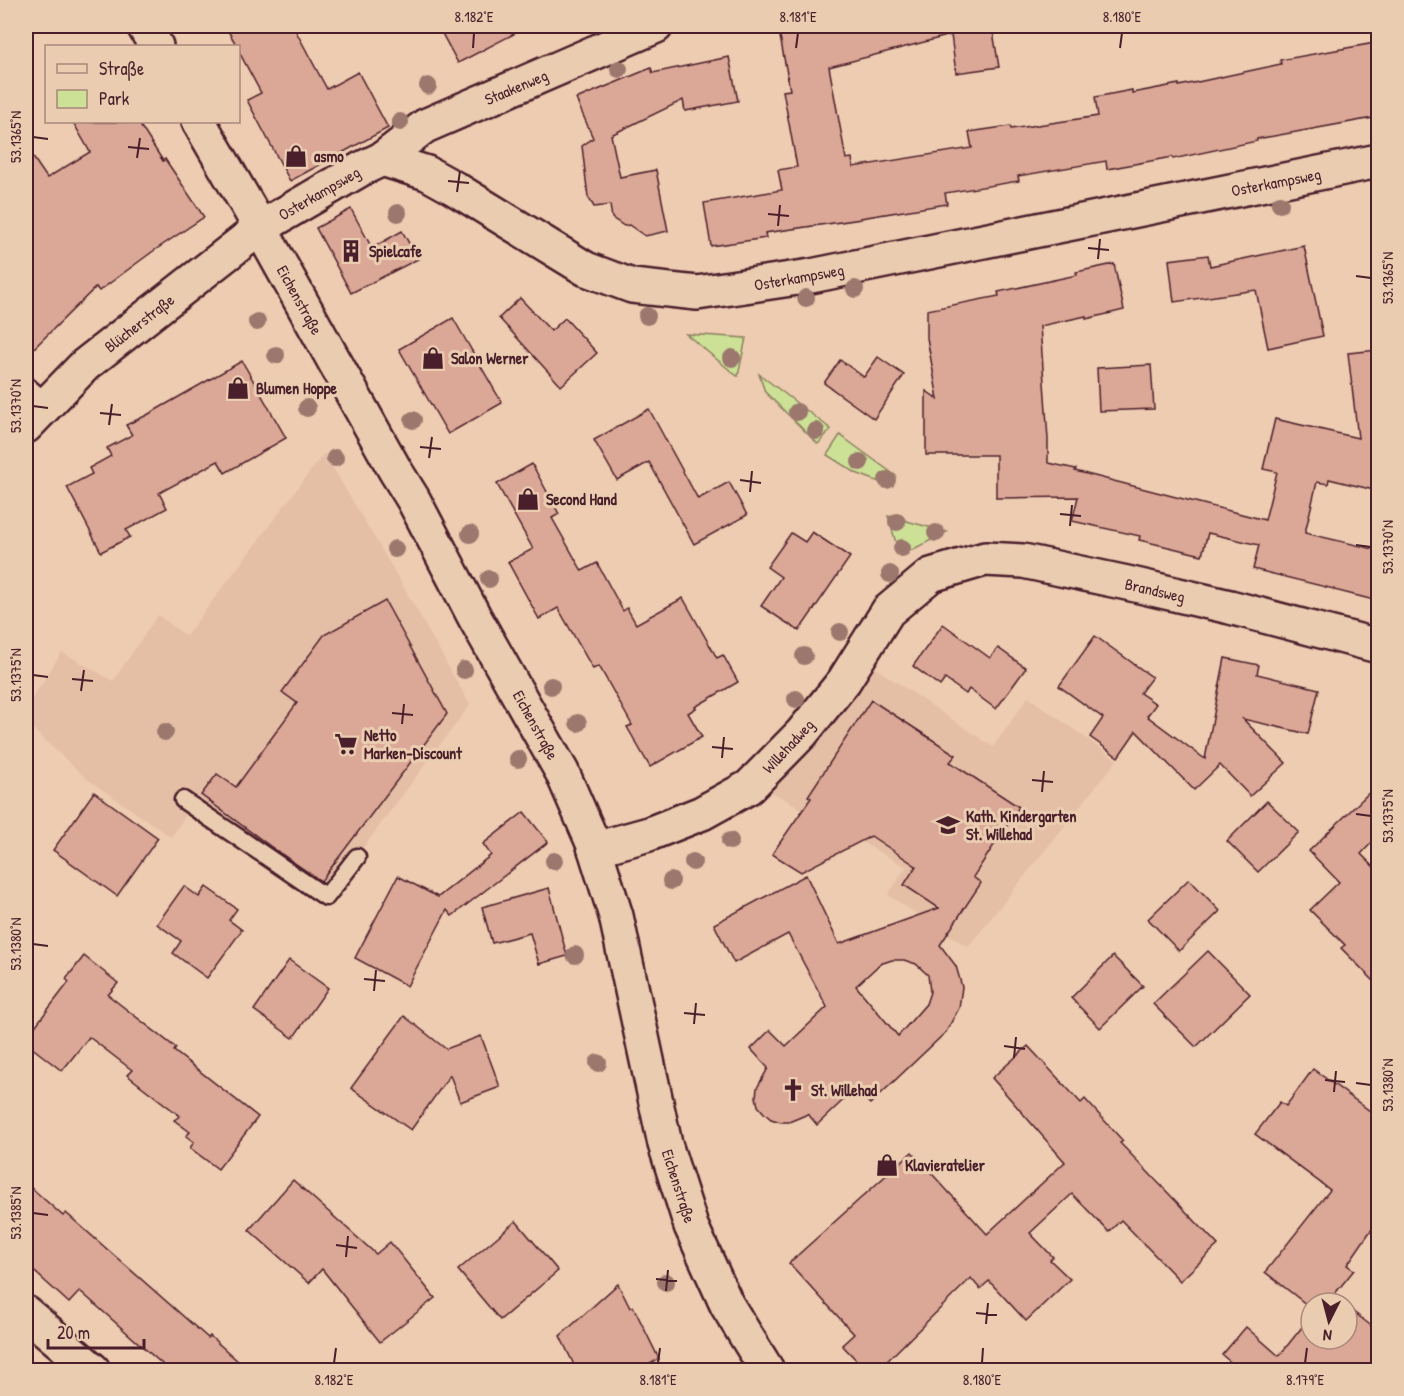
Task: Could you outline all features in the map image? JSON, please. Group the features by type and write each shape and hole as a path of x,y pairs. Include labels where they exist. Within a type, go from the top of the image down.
{"street":[{"path":"144,26 155,45"},
{"name":"Staakenweg","path":"382,159 425,126 656,26"},
{"name":"Eichenstraße","path":"200,123 413,499 475,618 562,772 595,849 616,916 665,1144 691,1226 727,1305 766,1371"},
{"name":"Osterkampsweg","path":"260,228 382,159 427,174 454,188 586,269 632,285 697,293 811,276 1378,161"},
{"name":"Blücherstraße","path":"33,405 260,228"},
{"name":"Brandsweg","path":"931,575 985,559 1023,561 1230,607 1378,645"},
{"name":"Willehadweg","path":"595,849 649,834 702,813 749,787 802,733 844,681 888,611 931,575"},
{"path":"26,1313 89,1370"}],"lane":[{"path":"183,800 326,897 357,857"}],"shaded area":[{"path":"324,453 402,584 470,705 326,897 192,806 171,837 87,779 26,723 26,708 62,652 113,681 158,615 186,636"},
{"name":"Kath. Kindergarten St. Willehad","path":"859,657 993,747 1028,697 1117,760 968,947 888,895 906,867 754,782"}],"green space":[{"path":"686,334 746,338 738,376 737,376"},
{"path":"759,374 831,429 818,444 765,392"},
{"path":"840,435 896,476 890,486 856,473 827,455"},
{"path":"888,516 947,532 900,556"}],"building":[{"path":"225,26 293,26 327,89 358,72 388,128 290,181 247,100 261,93 240,54 240,45 236,45"},
{"path":"438,26 529,26 458,63"},
{"path":"811,26 992,26 999,67 956,73 951,35 829,67 846,159 852,158 853,167 972,148 969,132 1010,126 1011,129 1098,116 1095,97 1132,90 1132,93 1179,84 1179,86 1281,64 1280,60 1375,43 1378,65 1378,117 1257,139 1257,141 1173,159 1172,157 1107,169 1106,161 1018,176 1019,181 945,193 947,204 765,233 766,238 711,246 704,203 782,190 778,170 797,167 783,91 790,90 779,31"},
{"path":"729,57 738,101 685,111 683,100 611,135 620,177 656,170 668,231 645,236 629,225 624,226 612,218 610,205 594,207 588,197 582,146 593,138 576,99 651,68 653,73"},
{"path":"74,123 139,123 204,217 99,291 96,287 26,356 26,147 47,178 90,152"},
{"name":"Spielcafe","path":"351,209 372,248 402,231 418,259 351,293 316,228"},
{"path":"1304,246 1323,336 1268,348 1256,290 1174,302 1169,260 1208,255 1210,266"},
{"path":"1114,264 1124,310 1040,326 1048,463 1265,520 1277,472 1263,469 1275,419 1358,438 1348,353 1378,350 1378,491 1329,479 1328,484 1317,482 1305,533 1378,550 1378,601 1253,569 1259,545 1208,533 1202,555 1139,540 1140,536 1072,521 1078,497 996,498 996,455 926,455 926,391 938,399 927,338 927,310 999,296 998,292 1077,275 1076,272"},
{"path":"520,298 551,331 565,318 597,353 561,386 499,318"},
{"path":"453,318 502,403 448,434 399,349"},
{"path":"878,357 904,375 874,419 824,383 840,360 864,377"},
{"path":"242,361 286,438 225,473 218,461 159,493 167,508 126,530 130,537 101,552 67,487 92,474 89,468 111,456 107,448 132,435 126,425"},
{"path":"1151,365 1154,409 1099,411 1097,368"},
{"path":"649,409 698,499 729,482 747,515 694,544 649,462 617,480 594,440"},
{"path":"532,464 559,514 552,518 582,571 597,563 623,611 627,608 636,624 683,598 717,658 723,655 738,682 688,713 702,737 650,767 627,727 632,725 599,666 593,669 558,608 539,619 508,562 533,549 497,484"},
{"path":"812,532 850,557 799,631 761,606 781,577 767,567 791,533 805,542"},
{"name":"Netto Marken-Discount","path":"385,601 447,714 321,881 201,795 217,774 236,787 297,703 282,692 324,635"},
{"path":"943,624 990,658 998,648 1026,668 996,709 969,689 966,694 945,679 940,686 913,666"},
{"path":"1095,636 1152,677 1140,693 1156,704 1147,716 1205,759 1225,658 1259,665 1257,674 1319,689 1308,734 1243,719 1286,763 1250,796 1220,765 1194,790 1136,731 1118,757 1090,737 1103,718 1059,686"},
{"path":"871,700 956,755 950,762 1019,807 973,877 981,883 940,945 956,966 962,987 959,1008 946,1032 870,1104 855,1089 817,1125 808,1114 789,1122 781,1122 771,1119 764,1113 758,1106 756,1097 757,1088 768,1068 751,1049 770,1030 786,1046 827,1007 788,934 734,963 714,924 806,875 839,944 939,908 904,885 916,866 871,836 801,872 772,854 811,798 808,796","holes":["892,960 904,960 916,964 928,975 930,992 926,1004 898,1036 856,986 880,964"]},
{"path":"1378,784 1378,836 1361,854 1378,871 1378,985 1341,948 1345,945 1310,910 1339,882 1309,851"},
{"path":"94,792 158,838 117,896 53,850"},
{"path":"1267,801 1299,832 1258,872 1227,841"},
{"path":"524,812 548,842 452,916 447,910 407,986 355,958 398,876 438,897 491,855 483,844"},
{"path":"1189,879 1220,911 1179,951 1148,919"},
{"path":"184,886 199,897 206,887 237,909 229,920 242,930 207,978 173,953 181,941 157,924"},
{"path":"549,888 567,956 539,964 530,933 492,943 482,907"},
{"path":"1208,951 1250,994 1196,1047 1153,1004"},
{"path":"84,956 118,983 108,995 258,1117 218,1169 190,1148 194,1142 186,1136 190,1132 174,1120 180,1116 127,1075 132,1070 89,1037 62,1071 26,1043 26,1038 69,982 66,979"},
{"path":"1113,956 1143,986 1100,1028 1071,998"},
{"path":"289,960 328,988 293,1038 254,1010"},
{"path":"404,1016 446,1049 481,1036 500,1087 460,1102 450,1075 411,1130 351,1088"},
{"path":"1028,1046 1081,1103 1085,1099 1123,1141 1120,1143 1218,1245 1180,1281 1121,1220 1109,1232 1072,1194 1030,1233 1053,1257 1050,1260 1070,1279 1026,1321 989,1281 980,1289 971,1278 877,1371 867,1371 842,1345 854,1334 789,1263 912,1152 987,1234 1065,1162 992,1078"},
{"path":"1313,1069 1378,1117 1378,1220 1347,1265 1354,1270 1337,1291 1299,1291 1299,1299 1265,1272 1330,1190 1255,1134 1280,1102 1286,1106"},
{"path":"293,1180 376,1254 390,1242 435,1298 380,1342 322,1269 309,1283 249,1230"},
{"path":"26,1183 63,1216 66,1213 208,1338 210,1336 249,1371 170,1371 80,1291 69,1303 26,1264"},
{"path":"516,1221 558,1271 500,1320 458,1270"},
{"path":"618,1284 630,1308 633,1306 659,1359 637,1371 577,1371 560,1336"},
{"path":"1359,1316 1378,1331 1378,1371 1241,1371 1222,1355 1246,1327 1279,1356 1299,1331 1299,1351 1359,1351"}],"place":[{"name":"asmo","path":"296,156"},
{"name":"Spielcafe","path":"351,251"},
{"name":"Salon Werner","path":"433,358"},
{"name":"Blumen Hoppe","path":"238,388"},
{"name":"Second Hand","path":"528,499"},
{"name":"Netto Marken-Discount","path":"346,744"},
{"name":"Kath. Kindergarten St. Willehad","path":"948,825"},
{"name":"St. Willehad","path":"793,1090"},
{"name":"Klavieratelier","path":"887,1165"}]}
